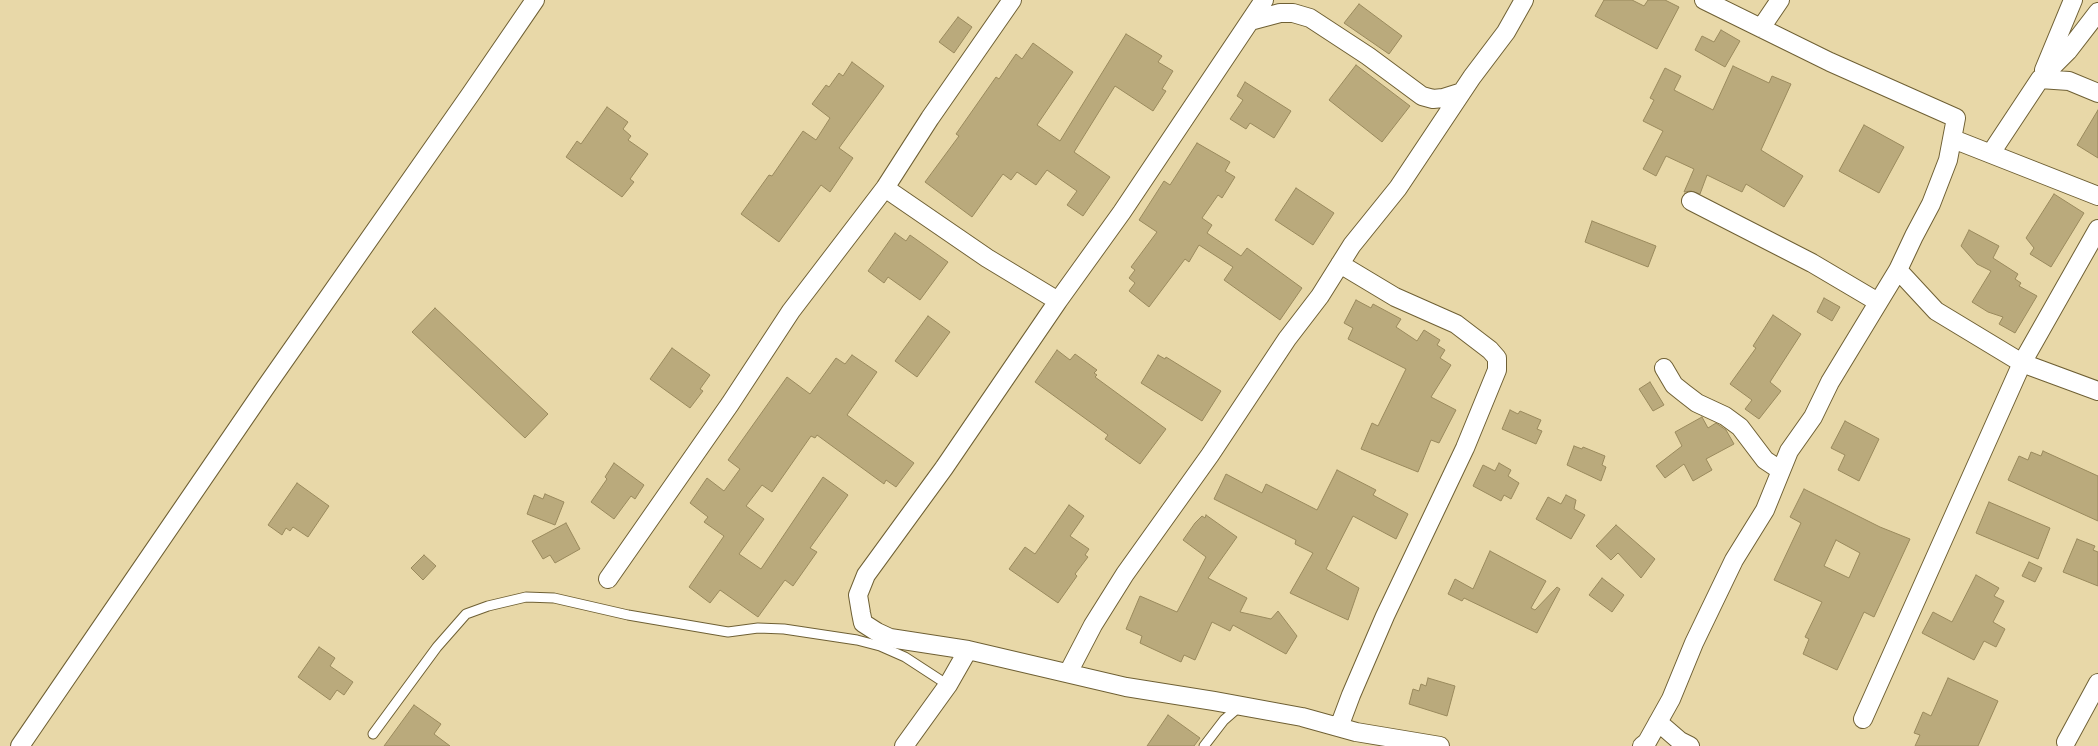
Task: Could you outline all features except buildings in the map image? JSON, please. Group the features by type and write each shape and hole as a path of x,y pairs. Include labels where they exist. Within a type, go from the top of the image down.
{"street":[{"path":"20,746 261,394 470,95 534,0"},
{"path":"608,579 730,404 791,311 885,188 930,118 1012,0"},
{"path":"1264,0 1122,212 1058,301 944,468 866,575 858,595 863,623 890,638 968,650 1126,687 1302,717 1356,732 1440,746"},
{"path":"1068,673 1093,625 1125,574 1210,455 1287,339 1320,296 1352,246 1398,188 1462,92 1506,32 1524,0"},
{"path":"1642,746 1647,742 1671,699 1694,643 1734,560 1765,510 1789,451 1813,417 1830,382 1898,270 1914,236 1932,204 1948,160 1956,118 1830,62 1704,0"},
{"path":"1761,28 1780,0"},
{"path":"2040,79 2073,0"},
{"path":"1990,153 2040,79 2068,51 2098,12"},
{"path":"1250,21 1280,13 1293,13 1310,18 1368,56 1422,96 1433,99 1443,98 1462,92"},
{"path":"2040,79 2069,81 2098,93"},
{"path":"1953,139 2098,196"},
{"path":"885,188 987,258 1058,301"},
{"path":"1691,201 1812,263 1878,302"},
{"path":"1863,719 2022,363 2098,229"},
{"path":"1339,727 1385,616 1465,448 1497,370 1497,358 1490,350 1456,324 1395,297 1340,264"},
{"path":"1898,270 1936,311 2022,363 2098,391"},
{"path":"1664,368 1674,385 1697,403 1725,416 1740,427 1765,460 1780,470"},
{"path":"904,746 948,685 968,650"},
{"path":"2066,742 2098,683"},
{"path":"1658,722 1680,741 1690,746"}],"lane":[{"path":"373,734 437,647 466,614 488,606 526,597 554,598 628,615 728,632 758,628 784,629 839,636 880,646 905,657 948,685"},
{"path":"1204,746 1224,720 1240,706"}]}
